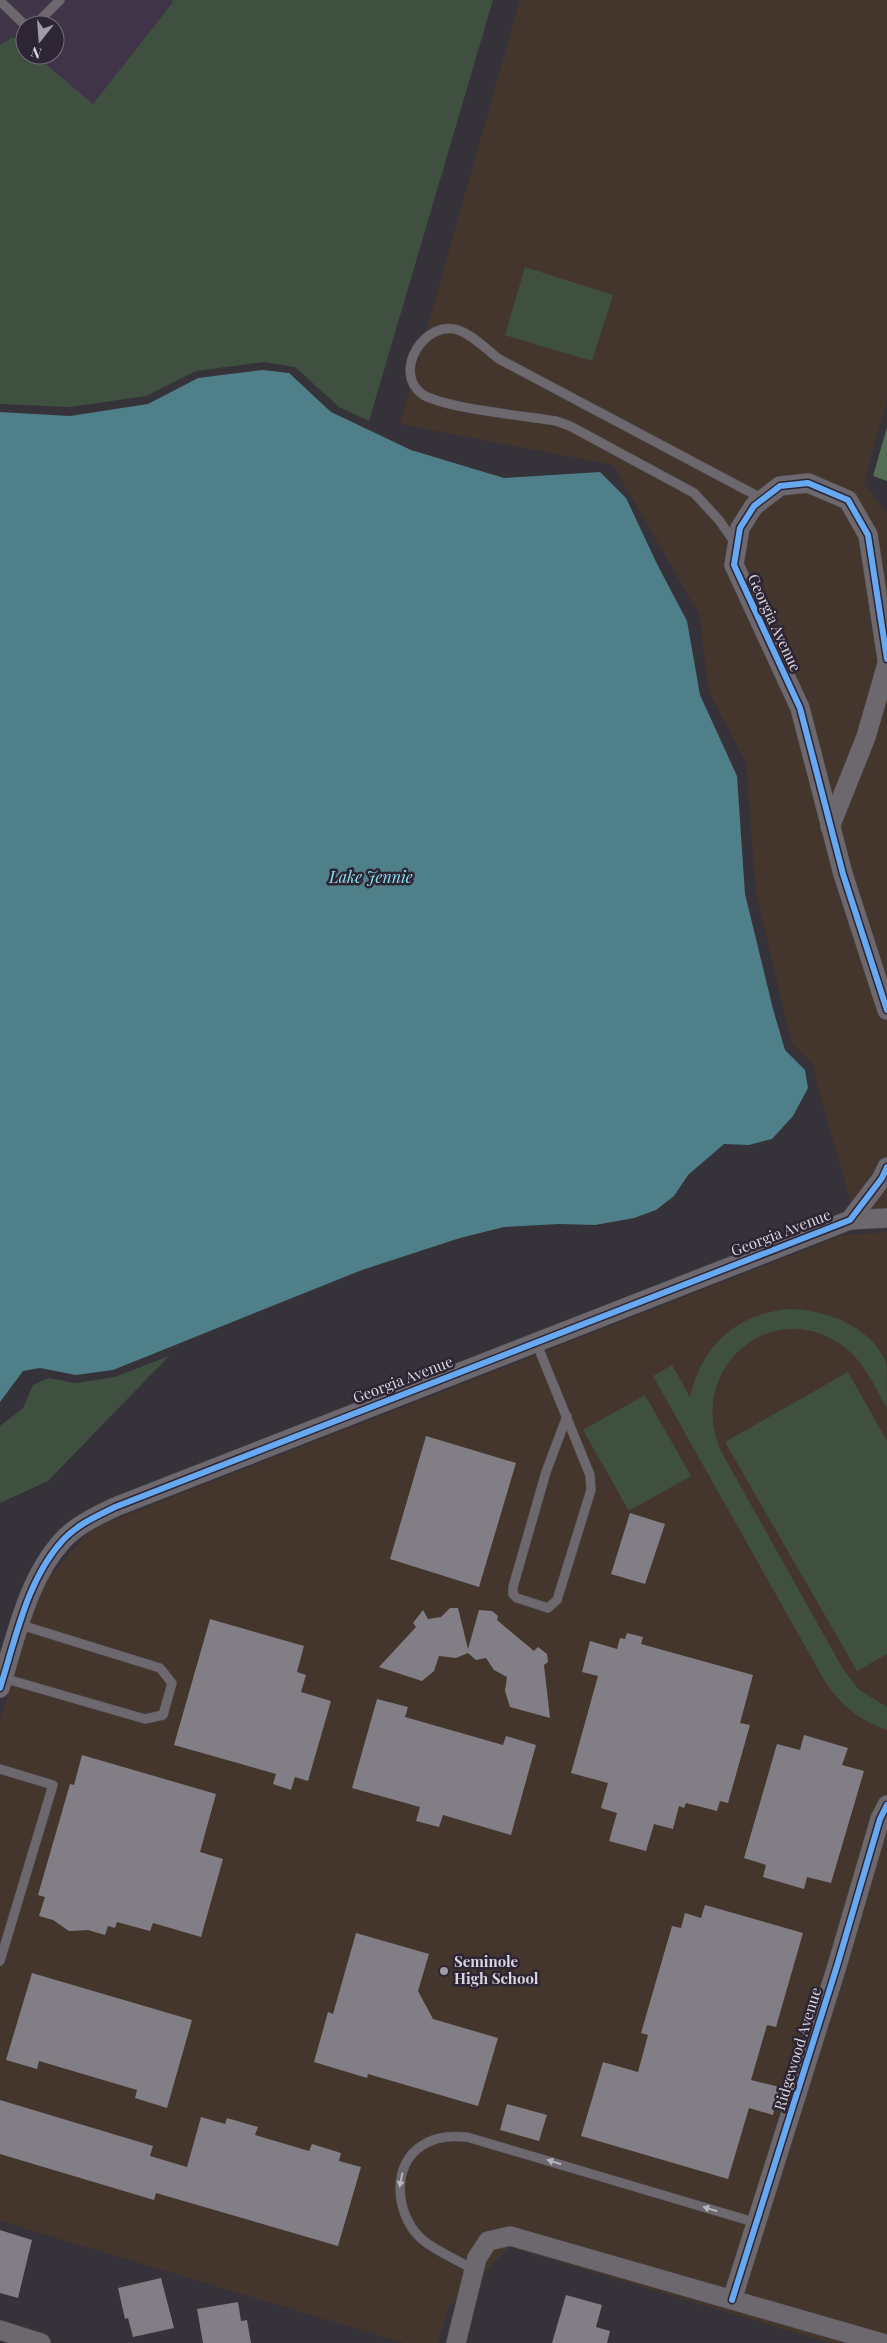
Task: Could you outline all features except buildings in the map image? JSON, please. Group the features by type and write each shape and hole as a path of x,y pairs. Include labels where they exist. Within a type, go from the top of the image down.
{"street":[{"name":"Georgia Avenue","path":"887,659 868,535 848,500 808,483 780,486 754,506 740,528 734,565 800,708 843,874 887,1010"},
{"path":"830,827 866,737 887,664"},
{"name":"Georgia Avenue","path":"2,1683 31,1592 44,1563 64,1538 85,1522 115,1506 850,1220 882,1178 887,1168"},
{"path":"850,1220 887,1218"},
{"name":"Ridgewood Avenue","path":"732,2300 837,1966 880,1820 887,1805"},
{"path":"456,2343 476,2258 488,2241 510,2236 882,2343"},
{"path":"0,2330 41,2343"}],"lane":[{"path":"45,15 60,0"},
{"path":"0,1 15,15"},
{"path":"737,545 719,520 694,493 570,426 556,421 433,400 422,394 416,389 410,373 416,351 429,334 439,330 459,330 499,359 763,499"},
{"path":"536,1342 567,1416 590,1475 591,1490 557,1600 548,1608 517,1598 513,1594 513,1587 546,1472 567,1416"},
{"path":"2,1683 145,1719 163,1715 172,1683 160,1668 20,1624"},
{"path":"0,1769 53,1785 0,1961"},
{"path":"474,2270 423,2240 406,2216 399,2191 405,2164 422,2145 442,2136 467,2137 756,2222"}],"shaded area":[{"path":"0,0 171,0 173,2 93,105 47,65 65,65 65,15 15,15 15,39 13,37 0,45"},
{"path":"520,0 887,0 887,399 864,483 887,513 887,1226 858,1226 813,1064 792,1044 756,893 746,763 709,692 699,614 613,465 400,424"},
{"name":"Seminole High School","path":"887,1232 887,2343 830,2343 509,2247 448,2308 438,2343 404,2343 0,2221 0,1720 41,1587 91,1529 843,1235"}],"green space":[{"path":"171,0 493,0 369,421 339,407 295,367 264,362 196,371 146,396 70,407 0,404 0,45 13,37 15,39 15,65 47,65 93,104 173,2"},
{"path":"525,267 613,295 592,361 505,335"},
{"path":"887,427 887,481 873,476"},
{"path":"790,1309 818,1313 846,1322 879,1349 886,1362 887,1408 862,1365 848,1350 840,1344 812,1331 785,1329 761,1336 739,1350 723,1371 714,1396 713,1424 722,1453 843,1669 859,1690 887,1707 887,1730 851,1711 824,1680 653,1376 672,1365 690,1397 704,1362 713,1347 725,1335 753,1317"},
{"path":"169,1356 48,1481 0,1503 0,1426 23,1408 33,1385 49,1378 75,1383 115,1377"},
{"path":"848,1372 887,1441 887,1654 857,1671 725,1442"},
{"path":"645,1395 691,1476 629,1511 583,1430"}],"water":[{"name":"Lake Jennie","path":"263,370 289,373 331,412 411,450 504,478 600,472 626,498 657,564 687,621 700,695 737,776 745,894 785,1050 805,1070 808,1088 793,1116 772,1139 749,1145 724,1144 688,1175 674,1196 656,1210 634,1218 595,1225 559,1224 504,1227 460,1238 362,1270 113,1370 76,1375 40,1368 23,1371 0,1402 0,412 70,416 148,404 198,378"}],"cycle path":[{"path":"887,659 868,535 848,500 808,483 780,486 754,506 740,528 734,565 800,708 843,874 887,1010"},
{"path":"0,1688 17,1629 40,1573 63,1540 88,1521 115,1507 850,1220 882,1178 887,1167"},
{"path":"732,2300 837,1966 880,1819 887,1805"}],"place":[{"name":"Seminole High School","path":"444,1971"}]}
